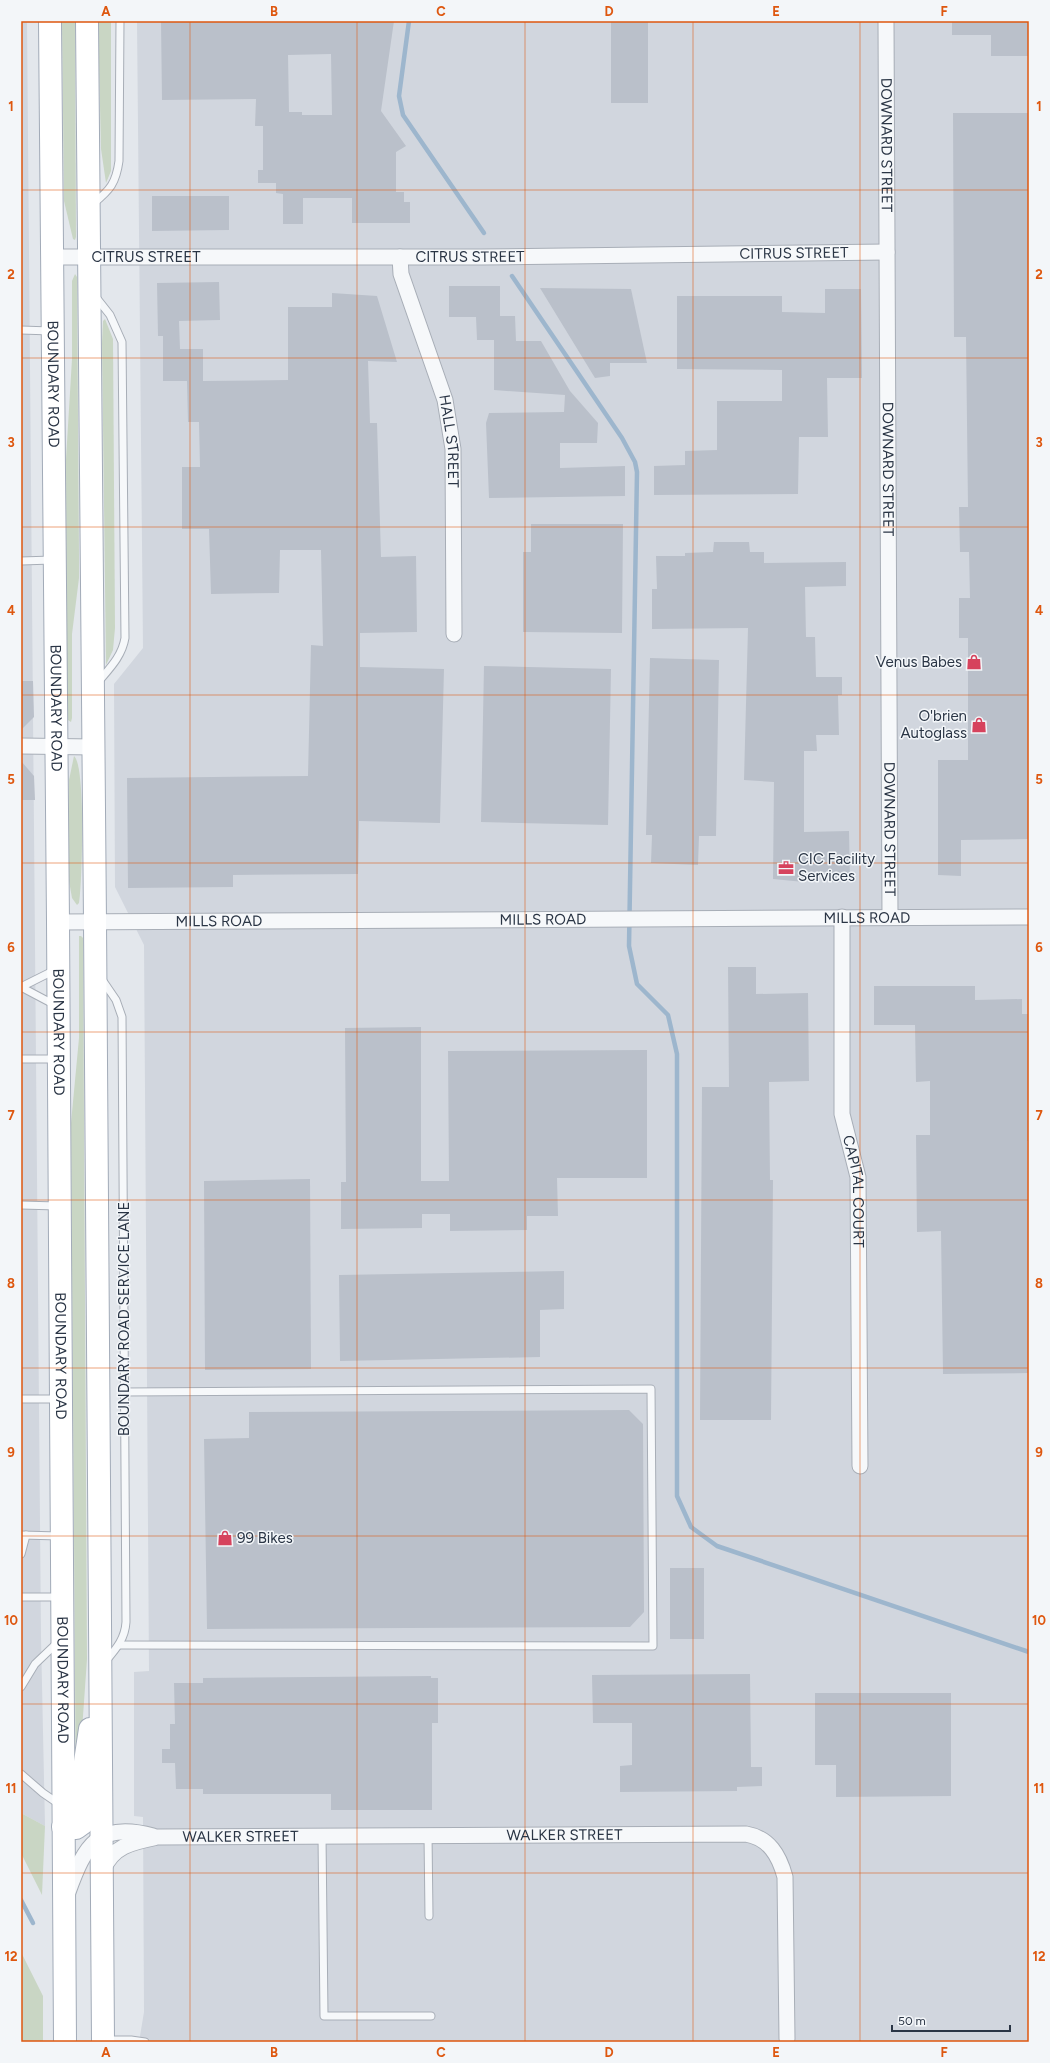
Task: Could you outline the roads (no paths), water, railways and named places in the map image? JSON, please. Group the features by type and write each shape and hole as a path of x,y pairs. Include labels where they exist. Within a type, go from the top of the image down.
{"main road":[{"name":"BOUNDARY ROAD","path":"50,21 59,1059 64,2042"},
{"path":"87,21 96,922 102,2041"},
{"path":"63,1817 76,1828 83,1823 85,1762 100,1678"}],"street":[{"name":"DOWNARD STREET","path":"886,21 890,916"},
{"name":"CITRUS STREET","path":"52,257 481,257 887,252"},
{"name":"HALL STREET","path":"400,257 401,274 445,400 453,449 454,634"},
{"path":"21,746 94,747"},
{"name":"MILLS ROAD","path":"58,922 890,916 1029,917"},
{"name":"CAPITAL COURT","path":"842,917 842,1114 858,1177 860,1466"},
{"name":"WALKER STREET","path":"64,1905 78,1862 85,1851 102,1836 114,1832 139,1832 158,1837 746,1834 764,1840 778,1857 785,1877 787,2039"},
{"name":"WALKER STREET","path":"102,1872 106,1863 119,1848 158,1837"}],"lane":[{"path":"89,207 108,191 118,172 121,144 120,21"},
{"path":"90,289 110,315 122,342 125,630 121,652 113,665 93,687"},
{"path":"21,330 53,331"},
{"path":"21,561 54,560"},
{"path":"21,987 58,968"},
{"name":"BOUNDARY ROAD SERVICE LANE","path":"96,970 116,1000 122,1017 126,1622 126,1630 100,1678"},
{"path":"21,987 58,1007"},
{"path":"21,1059 59,1059"},
{"path":"21,1205 60,1206"},
{"path":"119,1645 653,1646 651,1389 124,1392"},
{"path":"21,1399 61,1399"},
{"path":"21,1554 24,1535 62,1536"},
{"path":"21,1597 62,1597"},
{"path":"21,1687 35,1664 63,1638"},
{"path":"21,1774 42,1793 63,1817"},
{"path":"428,1835 429,1916"},
{"path":"322,1836 324,2016 431,2016"},
{"path":"102,2041 131,2040 144,2042"}],"waterway":[{"path":"409,21 399,96 403,115 484,233"},
{"path":"512,276 622,438 635,462 637,472 629,946 637,984 668,1015 677,1054 677,1496 691,1527 717,1546 1029,1652"},
{"path":"21,1900 33,1923"}],"place":[{"name":"Venus Babes","path":"974,662"},
{"name":"O'brien Autoglass","path":"979,725"},
{"name":"CIC Facility Services","path":"786,868"},
{"name":"99 Bikes","path":"225,1538"}]}
